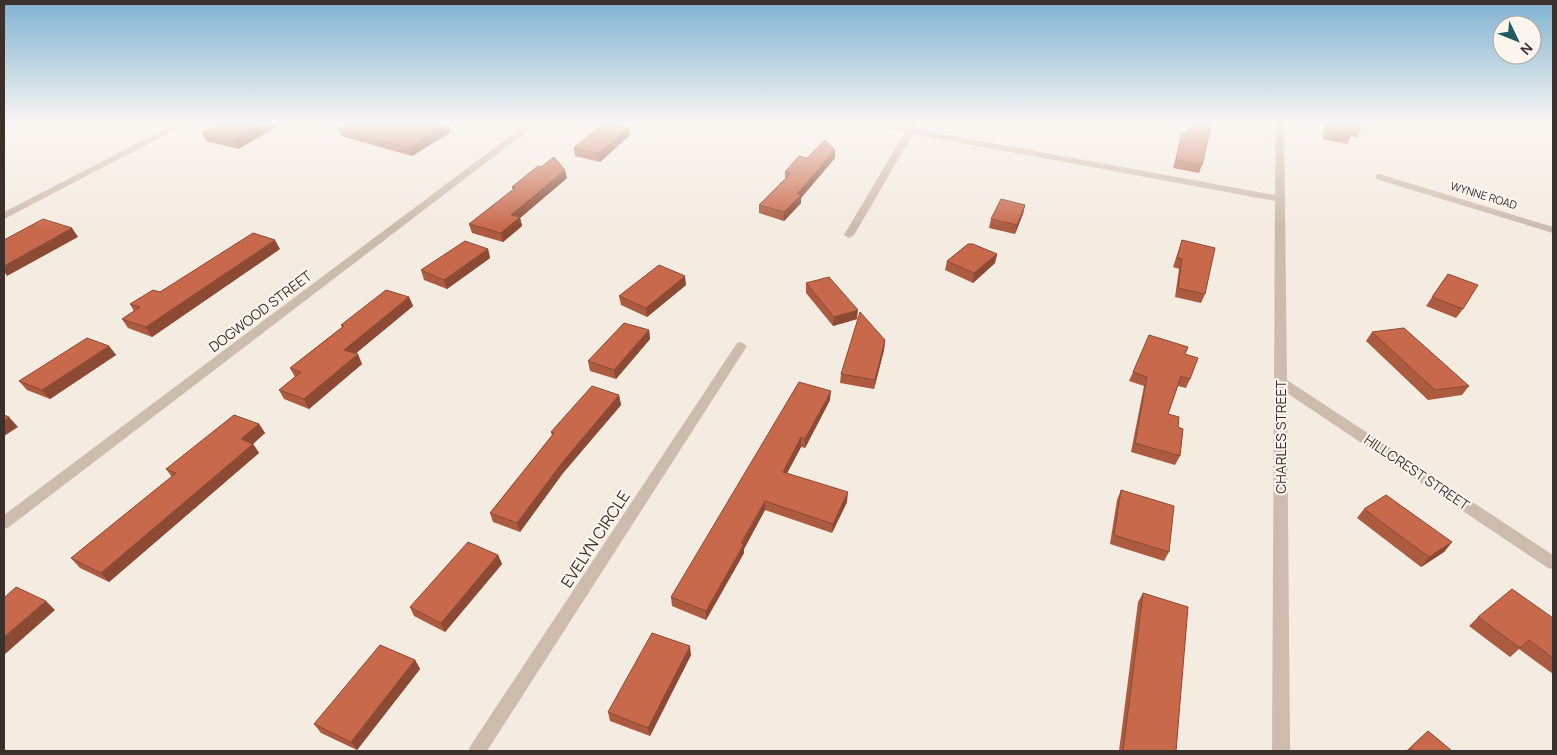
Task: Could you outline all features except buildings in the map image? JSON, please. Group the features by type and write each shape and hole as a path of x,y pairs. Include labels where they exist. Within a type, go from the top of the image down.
{"street":[{"path":"4,216 118,157"},
{"name":"DOGWOOD STREET","path":"4,524 488,157"},
{"path":"849,235 895,157"},
{"path":"1072,157 1280,198"},
{"name":"CHARLES STREET","path":"1280,157 1281,751"},
{"name":"WYNNE ROAD","path":"1379,177 1553,230"},
{"name":"EVELYN CIRCLE","path":"477,751 741,346"},
{"name":"HILLCREST STREET","path":"1280,382 1553,563"}]}
